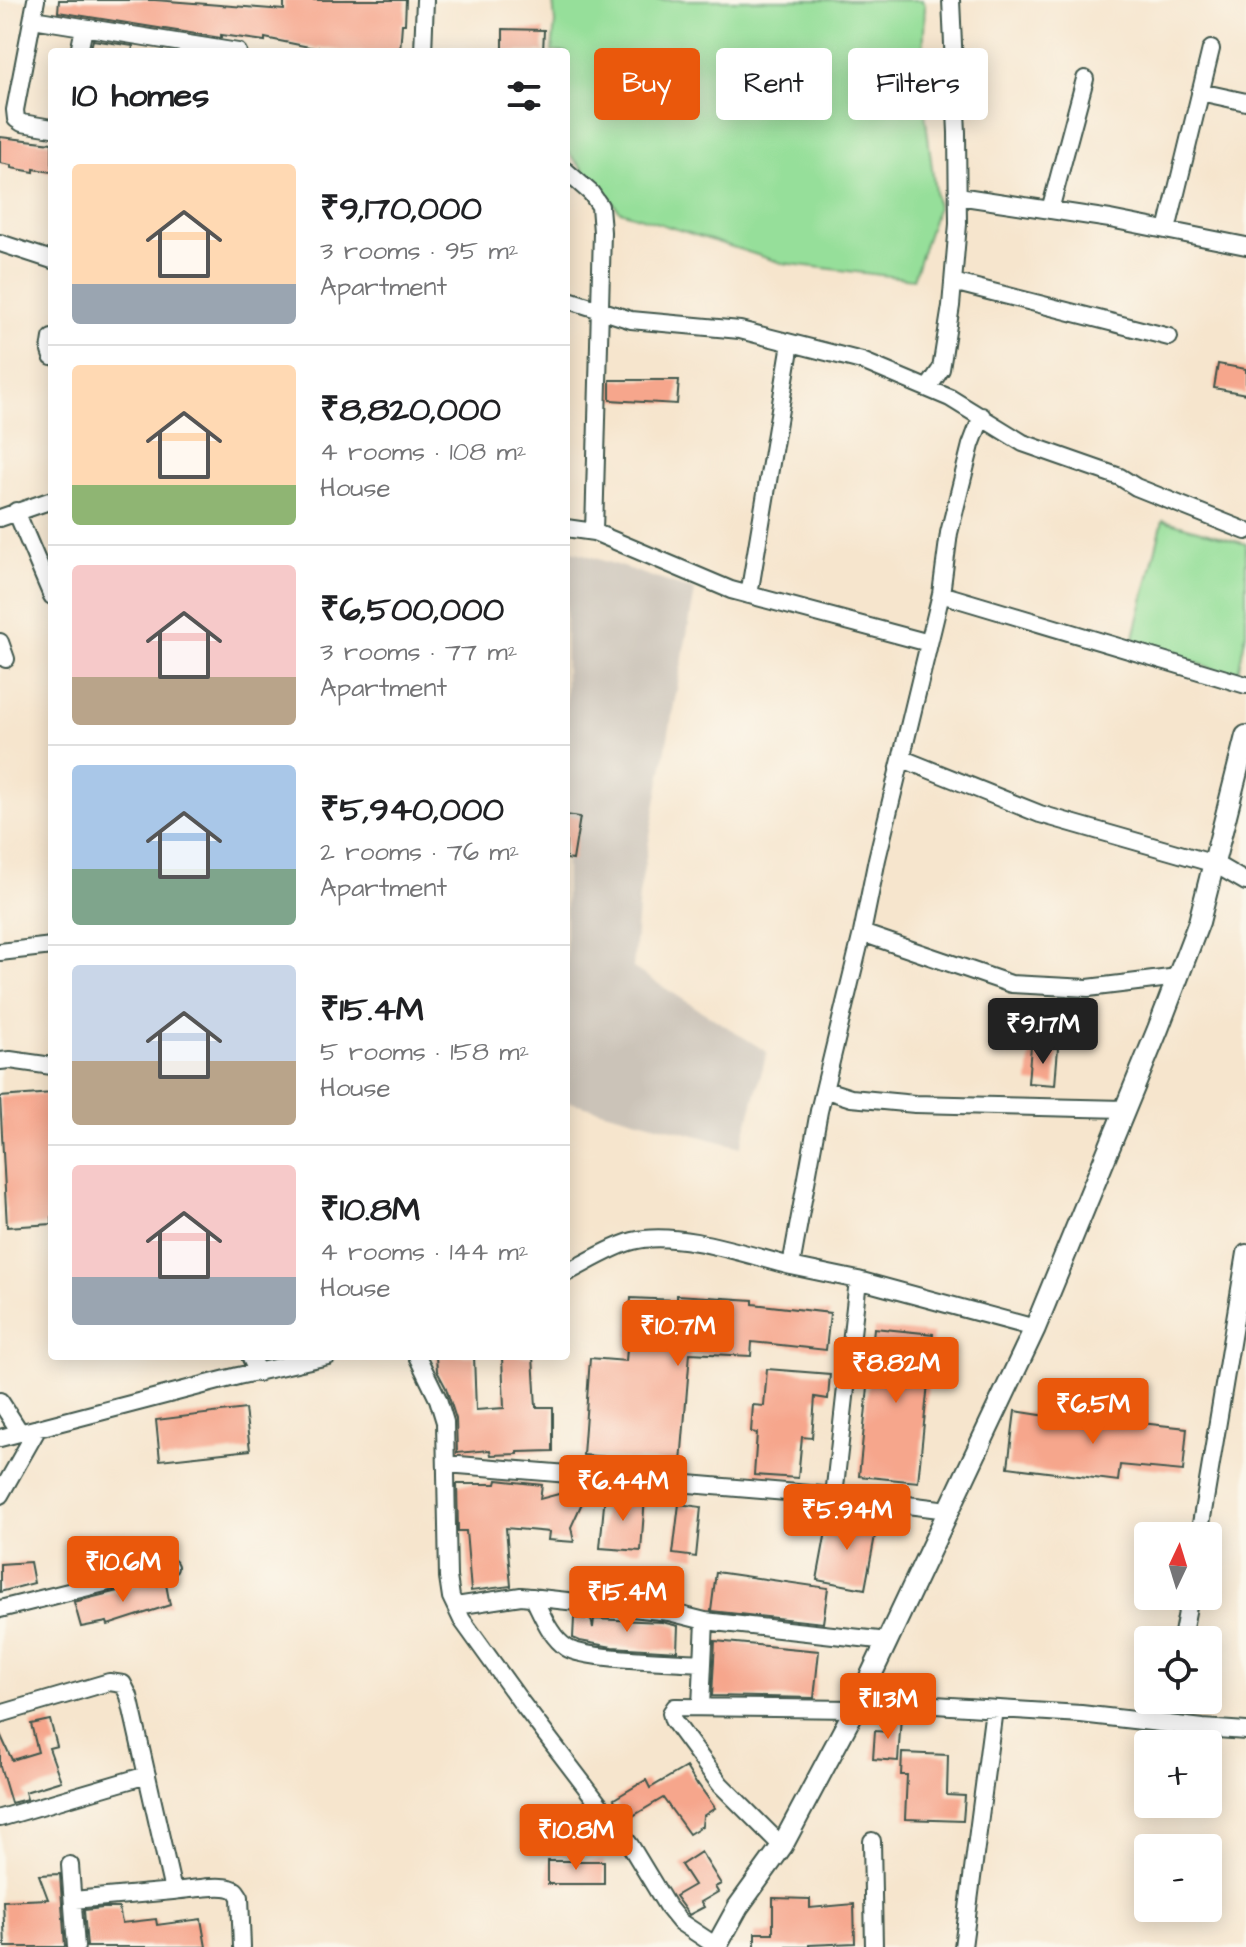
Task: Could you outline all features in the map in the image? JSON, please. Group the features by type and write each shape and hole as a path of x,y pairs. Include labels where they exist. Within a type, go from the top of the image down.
{"street":[{"path":"36,0 15,110 16,119 22,123 48,127"},
{"path":"423,48 425,0"},
{"path":"928,388 941,369 958,224 951,0"},
{"path":"33,19 212,48"},
{"path":"80,48 84,28"},
{"path":"1167,230 1211,49"},
{"path":"1050,210 1085,79"},
{"path":"1200,92 1246,102"},
{"path":"570,175 591,193 600,206 602,232 594,532"},
{"path":"958,196 1246,246"},
{"path":"0,243 48,259"},
{"path":"953,282 1169,337"},
{"path":"570,300 631,320 740,330 862,361 950,398 1023,443 1120,477 1246,531"},
{"path":"749,595 791,343"},
{"path":"791,1266 819,1111 941,594 949,533 971,445 982,416"},
{"path":"0,518 48,501"},
{"path":"16,511 48,587"},
{"path":"570,529 594,532 731,590 929,643"},
{"path":"941,594 1246,685"},
{"path":"0,642 6,659"},
{"path":"419,1360 438,1399 445,1422 448,1577 451,1597 462,1620 630,1845 667,1906 680,1922 716,1947 738,1907 782,1846 855,1709 1035,1328 1199,922 1246,736"},
{"path":"903,759 1040,814 1215,864 1246,882"},
{"path":"862,933 1011,984 1088,988 1178,977"},
{"path":"0,952 48,946"},
{"path":"0,1061 48,1065"},
{"path":"826,1090 851,1098 915,1104 1125,1109"},
{"path":"570,1271 631,1242 650,1239 689,1241 858,1280 1035,1328"},
{"path":"1201,1522 1246,1253"},
{"path":"834,1496 858,1280"},
{"path":"252,1360 258,1373"},
{"path":"0,1438 312,1360"},
{"path":"0,1401 20,1432"},
{"path":"0,1495 38,1428"},
{"path":"447,1464 834,1496 948,1510"},
{"path":"0,1609 169,1567"},
{"path":"456,1606 501,1598 533,1597 669,1612 705,1621 888,1641"},
{"path":"533,1597 552,1633 569,1650 600,1656 703,1663"},
{"path":"701,1706 705,1621"},
{"path":"0,1714 109,1682 123,1684 129,1696 173,1891"},
{"path":"782,1846 720,1784 673,1720 671,1713 675,1707 855,1709 919,1704 1081,1714 1246,1731"},
{"path":"963,1947 994,1709"},
{"path":"0,1818 147,1775"},
{"path":"872,1841 874,1947"},
{"path":"70,1865 76,1947"},
{"path":"73,1900 229,1887 236,1890 240,1897 242,1947"}],"shaded area":[{"path":"570,551 695,591 639,895 633,968 767,1052 741,1147 570,1102"}],"green space":[{"path":"553,0 922,0 925,5 923,48 848,48 848,120 926,120 937,208 913,279 782,263 620,211 570,155 570,48 552,48"},
{"path":"1163,520 1246,544 1246,634 1237,677 1133,641"}],"building":[{"path":"59,0 155,0 284,10 284,0 406,0 400,48 314,48 265,38 265,41 221,35 221,38 58,12"},
{"path":"503,29 544,30 543,48 503,48"},
{"path":"93,40 133,46 133,48 91,48"},
{"path":"0,137 48,143 48,171 34,169 34,172 0,163"},
{"path":"1218,364 1246,369 1246,394 1214,388"},
{"path":"610,380 679,380 677,404 610,400"},
{"path":"570,816 580,817 573,860 570,860"},
{"path":"1031,1046 1058,1048 1055,1085 1028,1083"},
{"path":"48,1093 48,1224 7,1227 0,1097"},
{"path":"677,1295 753,1300 753,1304 830,1313 826,1350 752,1342 751,1356 690,1353 681,1463 583,1455 590,1358 626,1361 631,1298 677,1300"},
{"path":"874,1328 933,1334 918,1482 859,1476"},
{"path":"436,1360 474,1360 476,1410 504,1408 502,1360 533,1360 536,1407 553,1407 553,1451 491,1455 490,1450 457,1453 456,1419 437,1371"},
{"path":"767,1369 830,1374 828,1399 815,1397 812,1438 802,1437 798,1478 754,1475 757,1433 751,1432 753,1405 764,1406"},
{"path":"245,1409 250,1450 160,1460 156,1420"},
{"path":"1015,1411 1085,1422 1085,1417 1187,1428 1183,1471 1120,1465 1118,1481 1008,1467"},
{"path":"497,1480 542,1485 540,1499 574,1490 582,1503 571,1527 574,1542 548,1540 549,1532 506,1528 511,1586 471,1591 466,1531 458,1531 457,1484 496,1484"},
{"path":"605,1494 645,1497 641,1551 600,1548"},
{"path":"679,1504 701,1507 696,1557 673,1554"},
{"path":"829,1515 877,1525 865,1589 817,1580"},
{"path":"112,1541 119,1568 103,1572 98,1542"},
{"path":"30,1562 34,1583 0,1592 0,1564"},
{"path":"716,1572 828,1588 823,1623 711,1611"},
{"path":"165,1579 170,1605 108,1625 107,1622 81,1627 74,1602"},
{"path":"574,1618 591,1619 593,1628 594,1619 662,1622 678,1626 677,1651 612,1647 580,1641 573,1638"},
{"path":"715,1641 819,1651 814,1698 712,1696"},
{"path":"901,1716 898,1761 873,1759 875,1731 888,1732 889,1717"},
{"path":"50,1720 57,1746 49,1748 61,1781 25,1792 27,1799 11,1803 0,1766 0,1734 12,1760 38,1752 31,1724"},
{"path":"902,1753 948,1755 947,1795 965,1796 963,1821 905,1819 907,1775 901,1775"},
{"path":"686,1767 715,1808 703,1816 702,1826 689,1834 663,1798 626,1820 614,1799 646,1780 650,1788"},
{"path":"701,1852 721,1884 715,1887 718,1892 701,1902 704,1907 689,1915 675,1896 694,1885 681,1865"},
{"path":"548,1861 604,1861 604,1884 548,1884"},
{"path":"60,1874 65,1947 5,1947 3,1901 48,1899 39,1875"},
{"path":"773,1898 810,1899 810,1908 854,1904 855,1943 755,1947 755,1933 773,1933"},
{"path":"119,1908 122,1923 156,1919 157,1925 201,1919 206,1947 87,1947 84,1910"}]}
